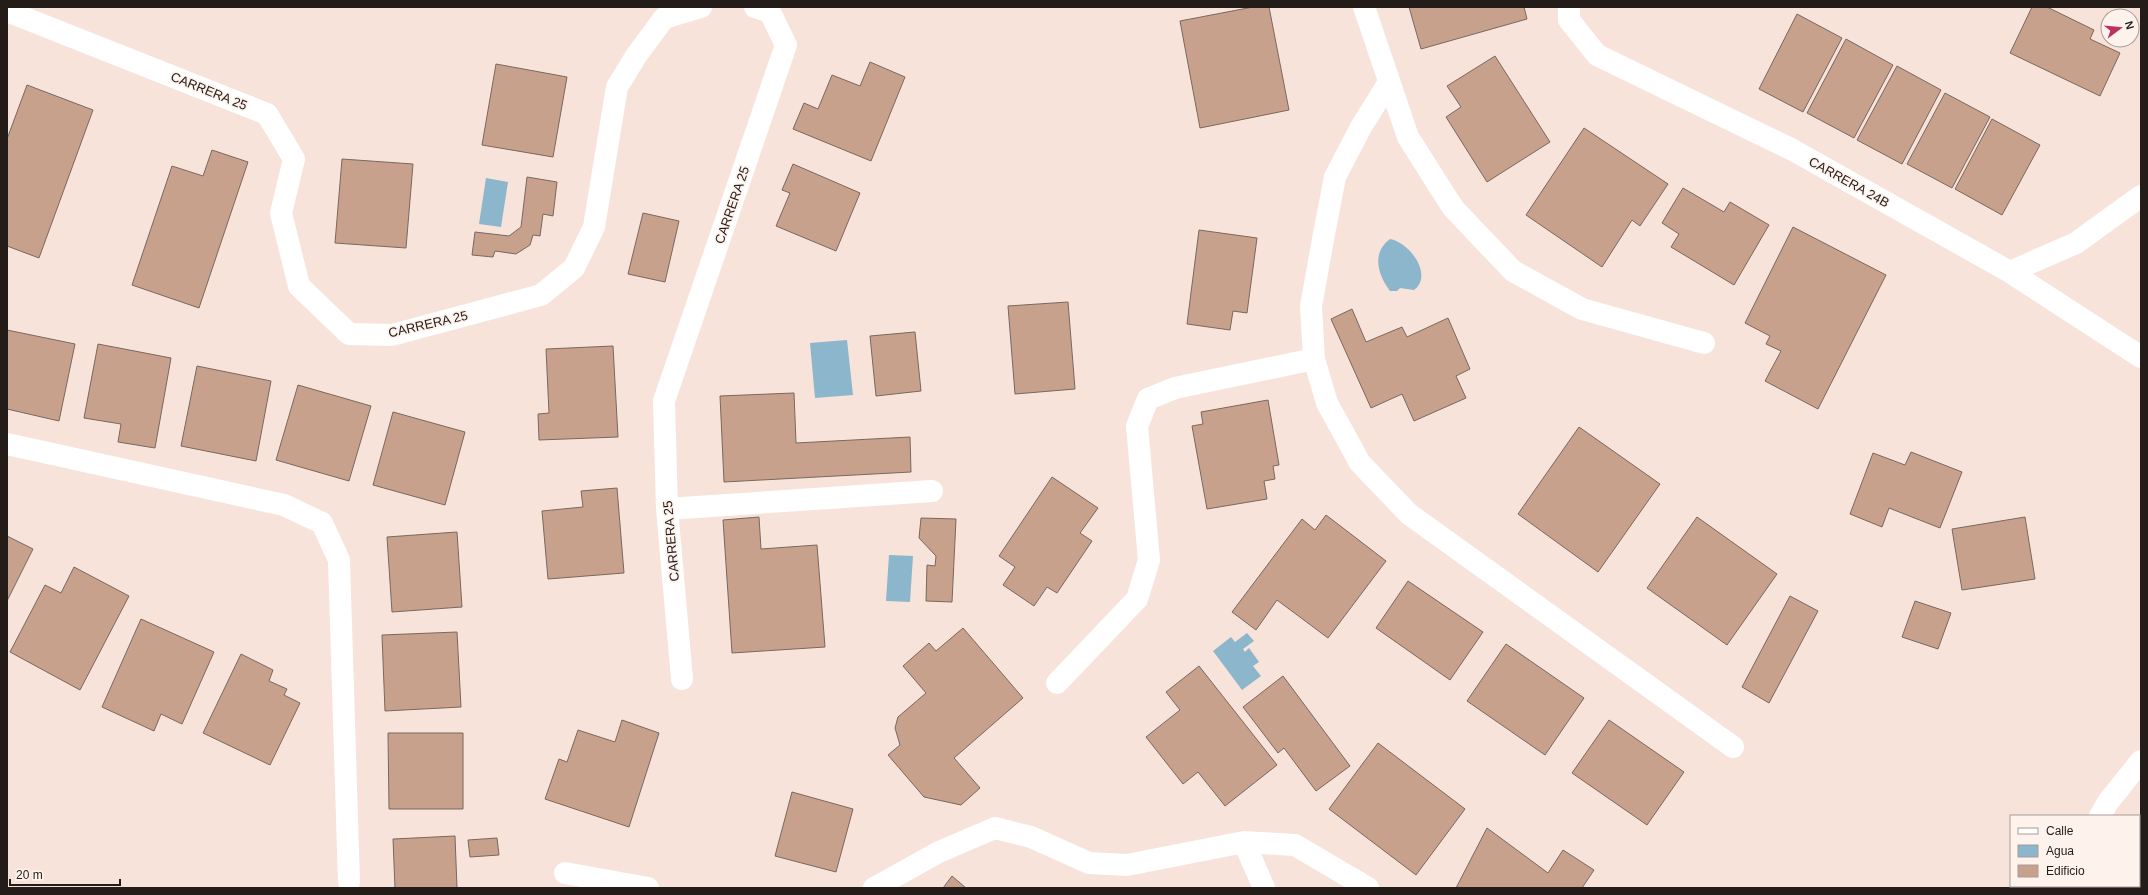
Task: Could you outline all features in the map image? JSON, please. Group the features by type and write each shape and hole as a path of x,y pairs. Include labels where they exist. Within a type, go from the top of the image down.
{"street":[{"name":"CARRERA 25","path":"7,11 267,114 294,159 281,213 299,286 349,334 392,335 541,295 574,268 594,227 618,87 636,56 664,18 701,7"},
{"name":"CARRERA 25","path":"682,679 668,509 664,401 786,45 770,12 755,7"},
{"path":"1364,7 1408,137 1453,208 1513,271 1582,309 1704,343"},
{"name":"CARRERA 24B","path":"1569,7 1569,20 1597,55 1791,149 2010,272 2141,357"},
{"path":"1389,82 1361,127 1336,177 1311,306 1314,359 1327,403 1360,463 1409,514 1733,747"},
{"path":"2010,272 2076,243 2141,196"},
{"path":"1057,683 1137,600 1149,560 1137,426 1148,399 1175,388 1314,359"},
{"path":"7,444 284,505 322,523 339,560 349,882"},
{"path":"668,509 932,491"},
{"path":"2101,815 2108,802 2141,761"},
{"path":"874,888 939,852 994,828 1031,837 1089,863 1127,865 1244,842 1295,845 1368,888"},
{"path":"1244,842 1264,888"},
{"path":"565,873 648,888"}],"water":[{"path":"486,178 508,182 501,227 479,224"},
{"path":"1390,239 1405,246 1417,260 1421,276 1419,284 1414,290 1400,288 1397,291 1390,291 1382,278 1378,264 1378,257 1384,245"},
{"path":"847,340 853,395 815,398 810,343"},
{"path":"889,555 913,556 910,602 886,601"},
{"path":"1247,633 1254,641 1243,649 1245,652 1249,648 1259,662 1253,666 1261,676 1242,690 1213,651 1231,637 1235,642"}],"building":[{"path":"1253,7 1269,7 1289,110 1200,128 1180,21"},
{"path":"1409,7 1524,7 1527,19 1421,49"},
{"path":"2032,7 2047,7 2094,30 2090,39 2100,44 2100,48 2109,48 2120,53 2100,96 2010,53"},
{"path":"1797,14 1842,38 1803,112 1759,89"},
{"path":"1846,39 1893,65 1854,138 1807,113"},
{"path":"1495,56 1550,142 1487,182 1446,117 1461,107 1447,86"},
{"path":"870,62 905,77 871,161 793,129 804,103 818,109 832,75 860,86"},
{"path":"496,64 567,77 553,157 482,145"},
{"path":"1897,66 1941,90 1902,164 1857,140"},
{"path":"27,85 93,110 39,258 7,246 7,139"},
{"path":"1945,93 1990,117 1952,188 1907,164"},
{"path":"1992,119 2040,145 2002,215 1955,189"},
{"path":"1584,128 1668,184 1640,226 1632,220 1602,267 1526,215"},
{"path":"212,150 248,162 199,308 132,285 172,166 203,176"},
{"path":"342,159 413,164 406,248 335,243"},
{"path":"793,164 860,193 836,251 776,226 790,193 782,190"},
{"path":"527,177 557,182 553,216 543,214 540,236 533,235 530,245 516,254 495,251 493,257 472,255 475,232 509,236 521,227"},
{"path":"1683,188 1724,212 1730,202 1769,225 1734,285 1671,247 1679,234 1662,223"},
{"path":"643,213 679,221 665,282 628,274"},
{"path":"1793,227 1886,275 1818,409 1765,381 1781,351 1766,344 1770,336 1745,323"},
{"path":"1199,230 1257,238 1247,313 1233,311 1230,330 1187,324"},
{"path":"1068,302 1075,389 1015,394 1008,306"},
{"path":"1352,309 1366,342 1402,327 1407,337 1448,318 1470,369 1456,376 1466,398 1414,421 1402,394 1371,408 1331,319"},
{"path":"7,330 75,344 59,421 7,409"},
{"path":"915,332 921,391 876,396 870,336"},
{"path":"98,344 171,358 155,448 118,442 121,424 84,418"},
{"path":"613,346 618,437 539,440 538,414 549,413 546,349"},
{"path":"197,366 271,381 256,461 181,446"},
{"path":"298,385 371,406 349,481 276,460"},
{"path":"794,393 796,443 910,437 911,472 724,482 720,396"},
{"path":"1268,400 1279,465 1273,466 1275,479 1264,481 1267,499 1207,509 1192,426 1203,424 1201,412"},
{"path":"393,412 465,432 445,505 373,485"},
{"path":"1579,427 1660,484 1598,572 1518,514"},
{"path":"1911,452 1962,472 1940,528 1889,508 1882,527 1850,514 1873,453 1905,465"},
{"path":"1052,477 1098,508 1080,533 1092,541 1057,593 1047,587 1034,606 1003,585 1015,567 999,556"},
{"path":"617,488 624,573 548,579 542,511 583,507 581,491"},
{"path":"1326,515 1386,561 1328,638 1277,600 1256,630 1232,612 1302,519 1315,530"},
{"path":"759,517 761,549 817,545 825,647 732,653 723,520"},
{"path":"1697,517 1777,574 1727,645 1647,588"},
{"path":"2025,517 2035,579 1962,590 1952,529"},
{"path":"921,518 956,519 952,602 926,601 927,565 935,566 936,556 919,538"},
{"path":"457,532 462,607 392,612 387,537"},
{"path":"7,536 33,549 7,601"},
{"path":"74,567 129,596 80,690 10,652 45,585 61,593"},
{"path":"1408,581 1483,632 1450,680 1376,628"},
{"path":"1790,596 1818,611 1769,703 1742,687"},
{"path":"1915,601 1951,613 1938,649 1902,637"},
{"path":"141,619 214,652 182,724 161,714 154,731 102,707"},
{"path":"963,628 1023,698 954,758 980,788 961,805 924,797 888,755 900,745 895,728 898,717 926,693 903,666 929,643 936,651"},
{"path":"457,632 461,707 385,711 382,635"},
{"path":"1506,644 1584,698 1545,755 1467,701"},
{"path":"241,654 273,670 269,681 287,689 284,695 300,703 270,765 203,733"},
{"path":"1199,666 1277,765 1225,806 1198,772 1183,784 1146,737 1180,710 1166,692"},
{"path":"1283,676 1350,766 1316,791 1284,748 1278,753 1243,707"},
{"path":"622,720 659,733 629,827 545,799 559,759 567,762 578,730 615,742"},
{"path":"1609,720 1684,772 1647,825 1572,773"},
{"path":"388,733 463,733 463,809 389,809"},
{"path":"1378,743 1465,809 1416,875 1329,809"},
{"path":"792,792 853,809 836,872 775,856"},
{"path":"1487,828 1548,873 1563,850 1594,870 1582,888 1456,888"},
{"path":"455,836 457,888 395,888 393,839"},
{"path":"497,838 499,855 470,857 468,840"},
{"path":"952,876 966,888 943,888"}]}
